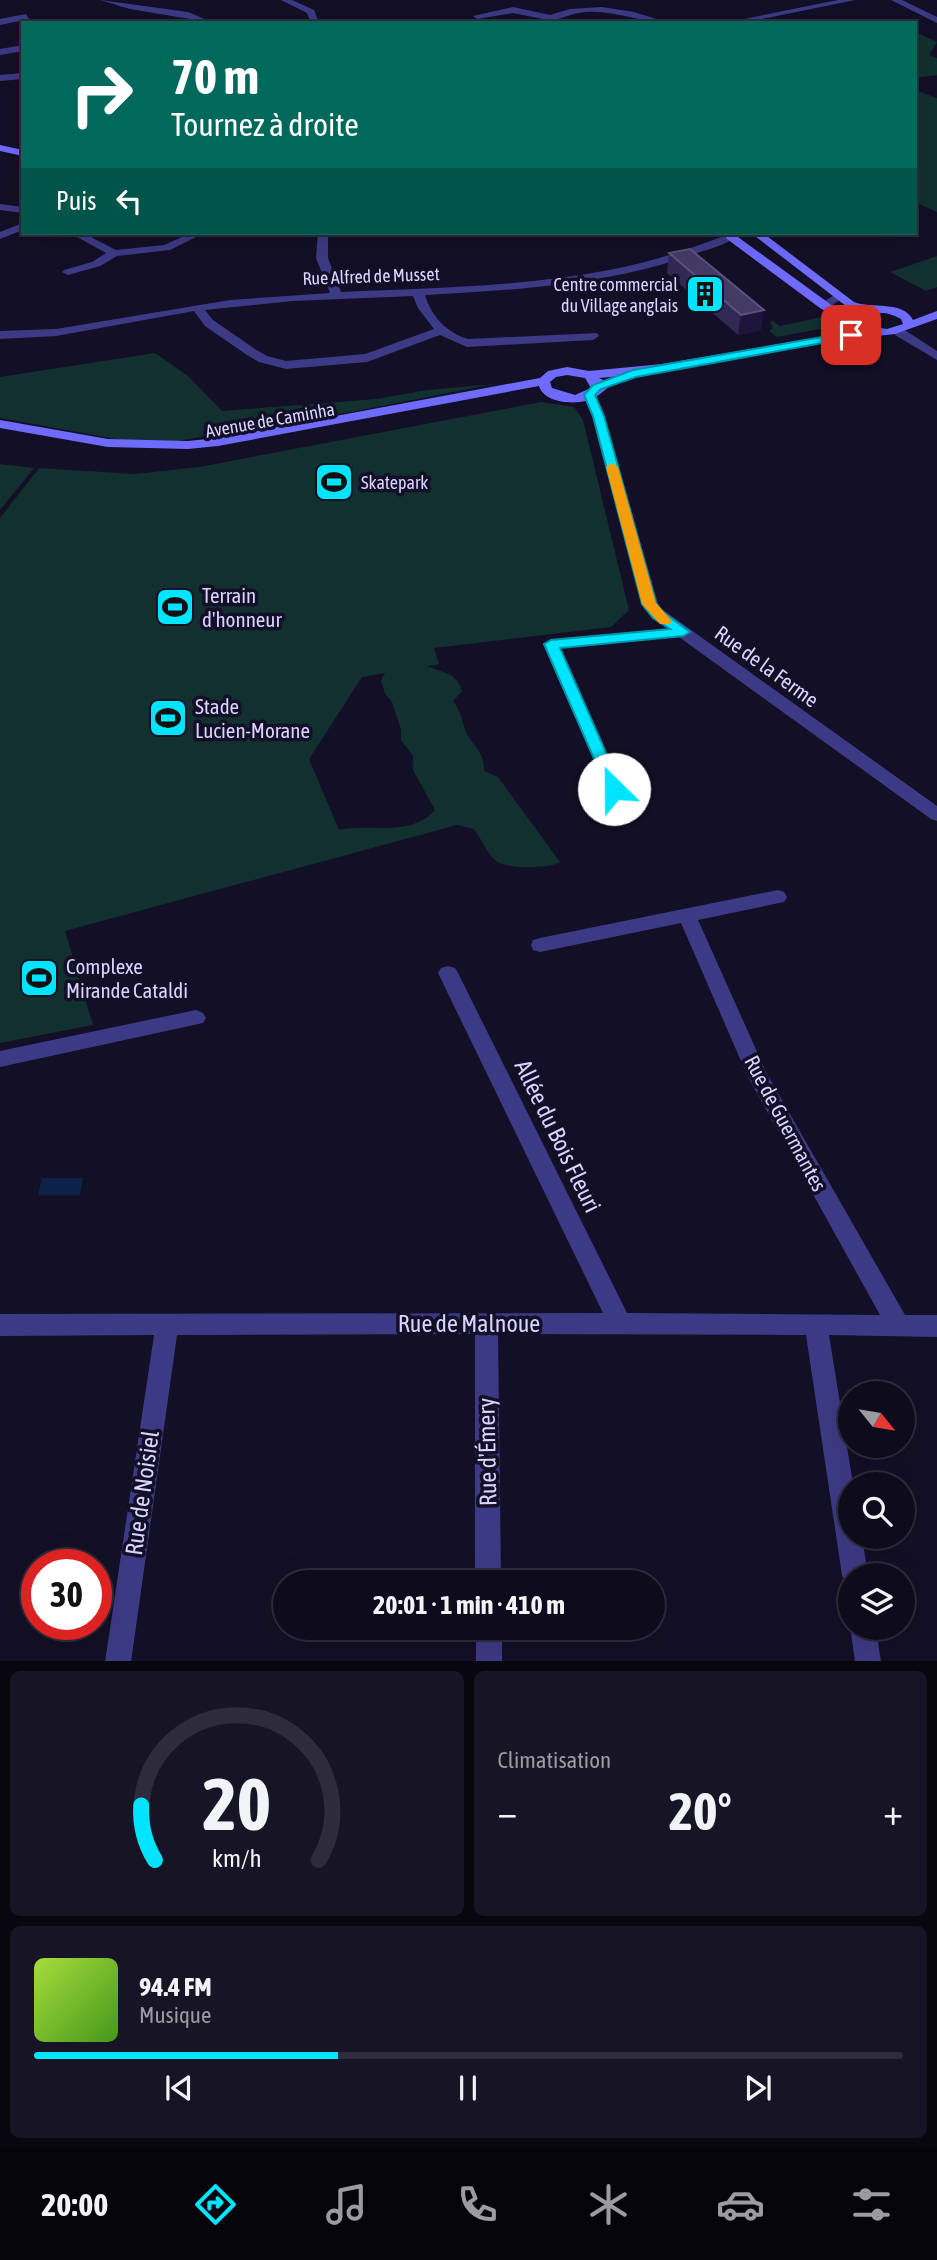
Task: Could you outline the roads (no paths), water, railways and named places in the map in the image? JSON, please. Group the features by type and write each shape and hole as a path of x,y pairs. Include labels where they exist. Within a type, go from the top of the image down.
{"street":[{"path":"104,0 135,9 195,17 205,21"},
{"path":"285,0 311,12 314,21"},
{"path":"748,19 851,0"},
{"path":"895,0 937,20"},
{"path":"477,16 513,10 544,20 573,8 600,6 617,8 659,21"},
{"path":"0,22 26,17"},
{"path":"0,39 5,51"},
{"path":"0,78 21,76"},
{"path":"0,148 21,153"},
{"path":"0,207 21,210"},
{"path":"0,236 21,227"},
{"path":"79,235 114,253"},
{"path":"68,272 96,264 114,253 166,248 195,235"},
{"path":"323,235 322,258 336,293"},
{"path":"734,235 824,306 837,314 862,319"},
{"name":"Rue Alfred de Musset","path":"0,335 59,331 197,307 336,293 536,286 583,280 647,265 734,235"},
{"path":"759,235 840,296 878,332"},
{"path":"781,274 782,269 790,267 804,269"},
{"path":"418,291 419,303 442,330 457,341 467,343 593,336"},
{"path":"824,306 840,296"},
{"path":"197,307 209,323 251,352 263,359 286,365 367,358 442,330"},
{"path":"832,337 862,319 888,310 937,356"},
{"path":"633,374 568,398 545,386 552,374 567,371 589,375 633,374 832,337 878,332 934,316"},
{"path":"589,375 597,383 593,391 598,416 652,609 642,624 618,638"},
{"name":"Avenue de Caminha","path":"0,424 116,445 188,446 545,386"},
{"name":"Avenue de Caminha","path":"0,431 120,452 181,452 266,439 545,386"},
{"name":"Rue de la Ferme","path":"652,609 937,815"},
{"path":"637,786 614,789 551,644 683,632"},
{"path":"540,945 778,897"},
{"name":"Rue de Guermantes","path":"687,915 758,1077 898,1325"},
{"name":"Allée du Bois Fleuri","path":"448,972 620,1323"},
{"path":"0,1059 196,1018"},
{"name":"Rue d'Émery","path":"486,1323 488,1570"},
{"name":"Rue de Malnoue","path":"0,1325 620,1323 937,1326"},
{"name":"Rue de Noisiel","path":"118,1661 167,1325"},
{"path":"817,1326 853,1563"},
{"path":"489,1640 489,1661"},
{"path":"865,1640 868,1661"}],"water":[{"path":"42,1178 83,1178 80,1195 38,1195"}],"place":[{"name":"Centre commercial du Village anglais","path":"705,294"},
{"name":"Skatepark","path":"334,482"},
{"name":"Terrain d'honneur","path":"175,607"},
{"name":"Stade Lucien-Morane","path":"168,718"},
{"name":"Complexe Mirande Cataldi","path":"39,978"}]}
